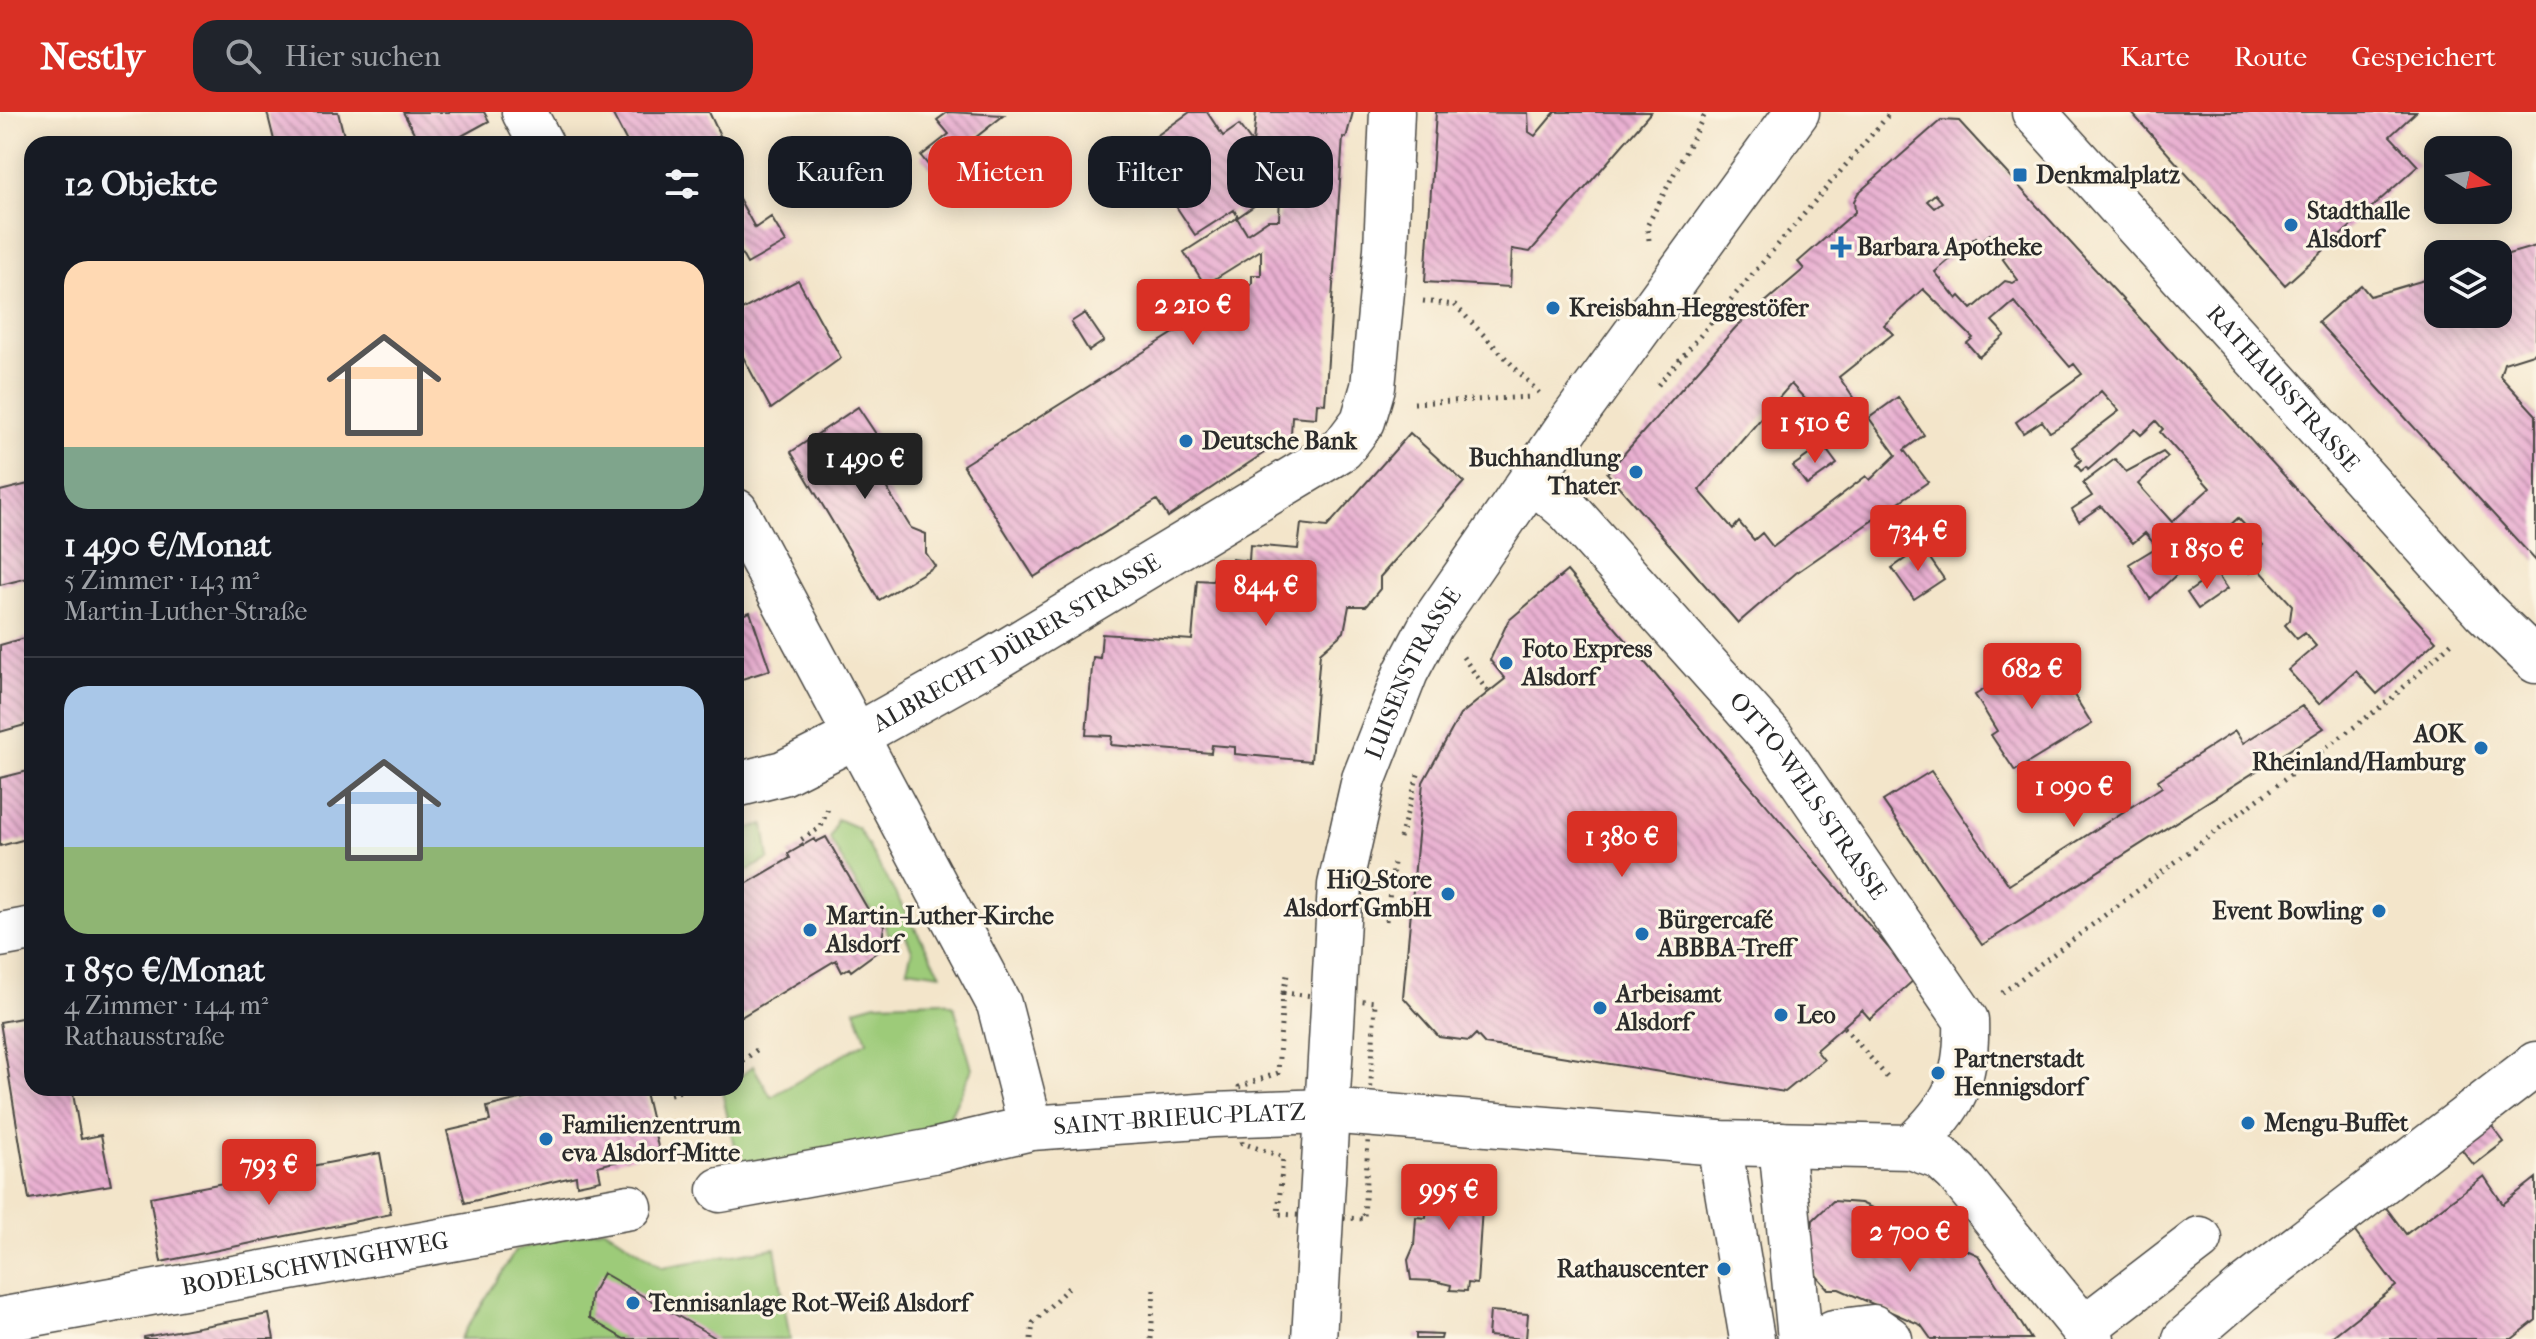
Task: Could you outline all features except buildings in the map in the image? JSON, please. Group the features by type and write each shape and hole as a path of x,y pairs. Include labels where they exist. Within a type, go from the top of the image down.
{"street":[{"path":"1368,404 1386,249 1392,112"},
{"name":"LUISENSTRASSE","path":"1314,1339 1340,885 1364,779 1406,672 1431,625 1797,112"},
{"name":"RATHAUSSTRASSE","path":"2034,112 2484,611 2536,661"},
{"name":"ALBRECHT-DÜRER-STRASSE","path":"744,783 783,773 856,736 990,661 1342,449 1368,404"},
{"name":"OTTO-WELS-STRASSE","path":"1533,480 1568,510 1772,738 1966,1020"},
{"path":"720,1190 933,1151 1031,1128 999,1004 744,526"},
{"path":"0,935 24,930"},
{"path":"1911,1147 1936,1124 1960,1088 1967,1053 1966,1020"},
{"path":"2185,1339 2255,1280 2536,1064"},
{"path":"1327,1111 1719,1143 1911,1147 1941,1158 1957,1173 2088,1333 2200,1239"},
{"name":"SAINT-BRIEUC-PLATZ","path":"1031,1128 1213,1115 1327,1111"},
{"path":"1719,1143 1752,1339"},
{"path":"1781,1144 1800,1339"},
{"name":"BODELSCHWINGHWEG","path":"0,1320 630,1207"},
{"path":"1829,1339 1834,1332 1873,1327 1890,1339"}],"path":[{"path":"1655,388 1891,112"},
{"path":"1368,404 1542,397 1455,305 1421,300"},
{"path":"1966,1020 2391,699 2484,611"},
{"path":"1456,667 1461,654"},
{"path":"1399,840 1421,764"},
{"path":"802,845 799,841 821,827 828,808"},
{"path":"1385,929 1395,855"},
{"path":"1375,1002 1377,987"},
{"path":"1844,1027 1887,1077"},
{"path":"744,1060 758,1049"},
{"path":"1031,1339 1033,1323 1069,1287"},
{"path":"1151,1339 1154,1288"}],"green space":[{"path":"837,819 858,828 941,974 907,969 912,950 906,936 889,935 882,919 874,916 830,839"},
{"path":"764,825 769,859 744,873 744,829"},
{"path":"942,1001 954,1006 972,1069 940,1137 740,1172 723,1096 744,1096 744,1073 753,1066 771,1097 867,1041 855,1009 876,1003"},
{"name":"Tennisanlage Rot-Weiß Alsdorf","path":"604,1228 663,1267 775,1248 790,1339 460,1339 516,1250"}],"place":[{"name":"Denkmalplatz","path":"2020,175"},
{"name":"Stadthalle Alsdorf","path":"2291,225"},
{"name":"Barbara Apotheke","path":"1841,247"},
{"name":"Kreisbahn-Heggestöfer","path":"1553,308"},
{"name":"Deutsche Bank","path":"1186,441"},
{"name":"Buchhandlung Thater","path":"1636,472"},
{"name":"Foto Express Alsdorf","path":"1506,663"},
{"name":"AOK Rheinland/Hamburg","path":"2481,748"},
{"name":"HiQ-Store Alsdorf GmbH","path":"1448,894"},
{"name":"Event Bowling","path":"2379,911"},
{"name":"Martin-Luther-Kirche Alsdorf","path":"810,930"},
{"name":"Bürgercafé ABBBA-Treff","path":"1642,934"},
{"name":"Arbeisamt Alsdorf","path":"1600,1008"},
{"name":"Leo","path":"1781,1015"},
{"name":"Partnerstadt Hennigsdorf","path":"1938,1073"},
{"name":"Mengu-Buffet","path":"2248,1123"},
{"name":"Familienzentrum eva Alsdorf-Mitte","path":"546,1139"},
{"name":"Rathauscenter","path":"1724,1269"},
{"name":"Tennisanlage Rot-Weiß Alsdorf","path":"633,1303"}]}
